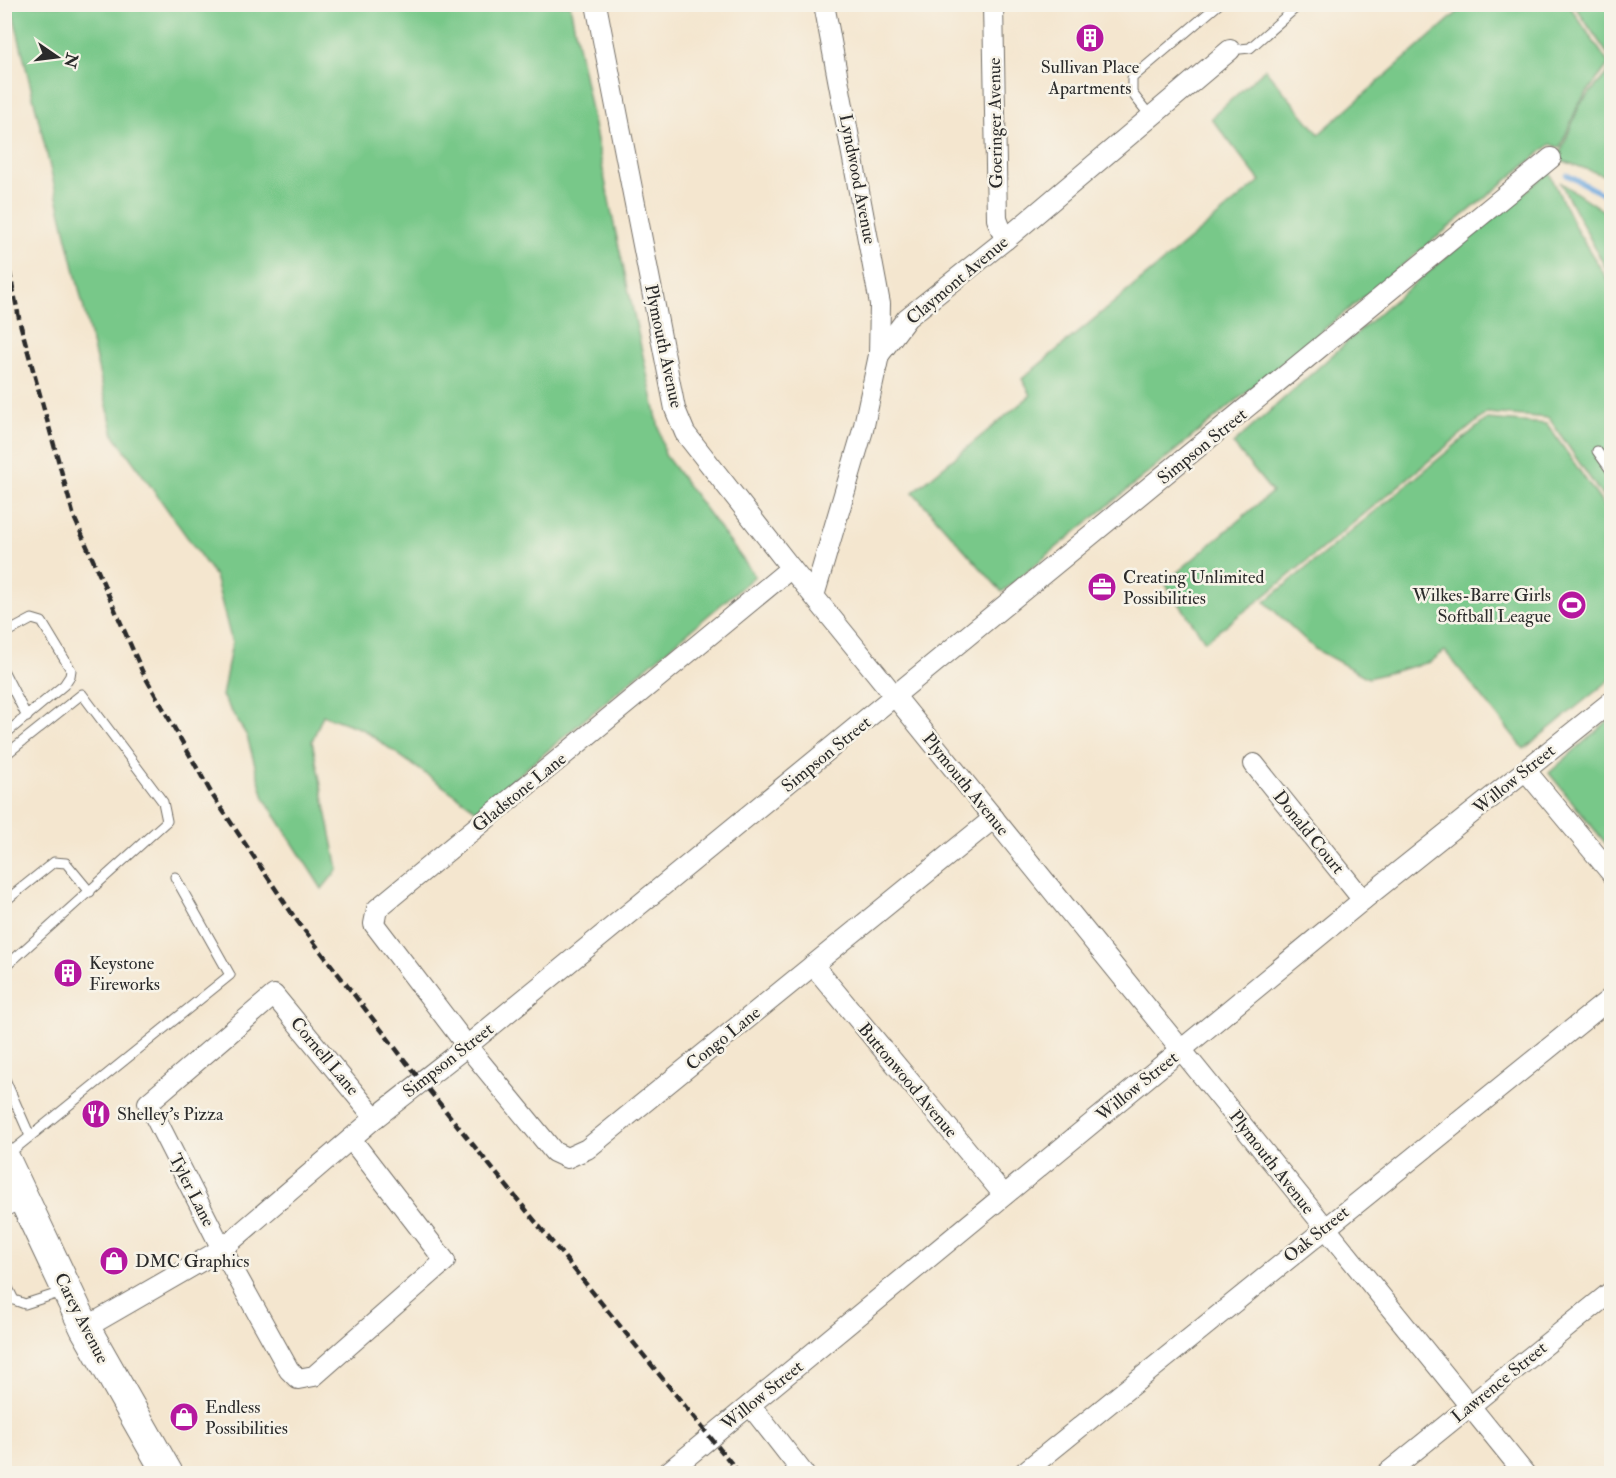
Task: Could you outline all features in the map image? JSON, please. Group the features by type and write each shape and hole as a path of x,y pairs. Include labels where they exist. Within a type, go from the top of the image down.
{"main road":[{"name":"Carey Avenue","path":"4,1157 15,1207 67,1290 85,1328 168,1473"}],"street":[{"name":"Plymouth Avenue","path":"596,4 675,410 685,433 791,568 1183,1048 1324,1228 1525,1473"},
{"name":"Lyndwood Avenue","path":"824,4 880,304 879,355"},
{"name":"Goeringer Avenue","path":"993,4 997,219 1005,240"},
{"name":"Claymont Avenue","path":"814,596 863,430 879,355 908,318 1005,240 1230,50"},
{"name":"Simpson Street","path":"85,1328 222,1249 375,1118 468,1046 896,697 1551,158"},
{"name":"Gladstone Lane","path":"468,1046 374,924 377,909 791,568"},
{"name":"Willow Street","path":"666,1473 1363,900 1611,701"},
{"name":"Donald Court","path":"1254,764 1363,900"},
{"path":"1526,771 1611,874"},
{"name":"Congo Lane","path":"468,1046 554,1152 567,1158 587,1149 994,818"},
{"name":"Buttonwood Avenue","path":"813,965 1004,1196"},
{"name":"Cornell Lane","path":"274,995 375,1118"},
{"name":"Tyler Lane","path":"274,995 148,1103 222,1249 289,1370 298,1379 314,1376 445,1261 351,1139"},
{"name":"Oak Street","path":"1022,1473 1611,997"},
{"name":"Lawrence Street","path":"1386,1473 1611,1291"},
{"path":"750,1405 804,1473"}],"lane":[{"path":"1151,117 1132,93 1132,78 1219,4"},
{"path":"1230,50 1250,48 1300,4"},
{"path":"1597,451 1611,472"},
{"path":"4,634 32,619 42,622 71,670 64,685 4,735"},
{"path":"4,672 27,717"},
{"path":"4,756 82,694 163,802 167,821 4,968"},
{"path":"4,902 54,862 66,863 90,892"},
{"path":"4,1157 230,975 175,877"},
{"path":"4,1077 30,1136"},
{"path":"4,1280 14,1300 25,1304 67,1290"}],"green space":[{"path":"8,5 570,5 613,220 665,455 755,576 477,810 362,729 323,715 312,741 338,869 322,889 264,798 247,736 222,696 232,643 215,576 114,435 14,17"},
{"path":"1466,5 1569,5 1609,64 1579,103 1560,148 1551,144 1002,592 913,492 1031,395 1022,379 1260,181 1211,118 1265,69 1319,134"},
{"path":"1574,5 1611,5 1611,59"},
{"path":"1611,69 1611,178 1558,159 1580,104"},
{"path":"1549,172 1577,231 1611,285 1611,509 1549,418 1487,413 1262,598 1205,641 1165,583 1272,492 1233,444 1385,308"},
{"path":"1560,182 1611,216 1611,278"},
{"path":"1487,419 1547,424 1611,516 1611,679 1524,749 1445,651 1430,662 1368,678 1315,649 1265,602"},
{"path":"1611,718 1611,850 1549,773"}],"waterway":[{"path":"1567,175 1612,199"}],"railway":[{"path":"4,244 20,323 74,517 143,673 213,796 295,918 406,1062 740,1474"}],"place":[{"name":"Sullivan Place Apartments","path":"1090,38"},
{"name":"Creating Unlimited Possibilities","path":"1102,587"},
{"name":"Wilkes-Barre Girls Softball League","path":"1572,605"},
{"name":"Keystone Fireworks","path":"68,973"},
{"name":"Shelley's Pizza","path":"96,1114"},
{"name":"DMC Graphics","path":"114,1261"},
{"name":"Endless Possibilities","path":"184,1417"}]}
